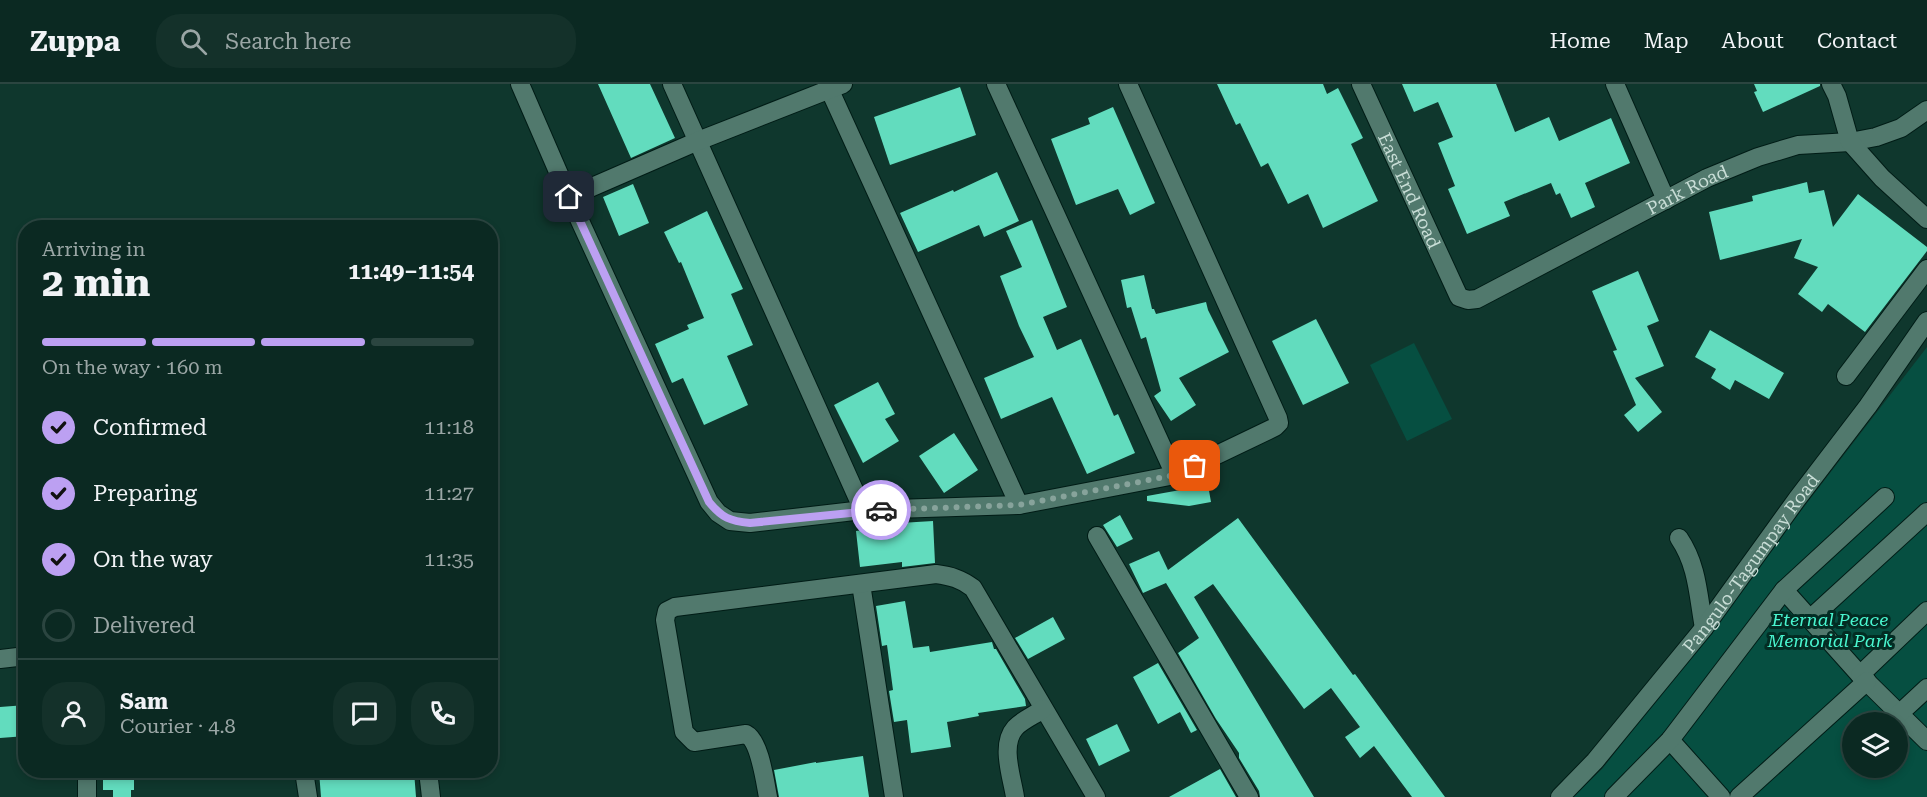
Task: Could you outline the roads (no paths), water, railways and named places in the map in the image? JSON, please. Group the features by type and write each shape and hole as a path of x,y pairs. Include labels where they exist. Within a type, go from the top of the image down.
{"street":[{"path":"520,84 569,197 709,502 718,513 730,521 750,523 863,510 1019,505 1175,475 1275,428 1279,423 1278,418 1128,84"},
{"path":"672,84 863,510"},
{"path":"996,84 1175,475"},
{"name":"East End Road","path":"1361,84 1459,297"},
{"path":"1615,84 1666,200"},
{"path":"1832,84 1850,142 1882,178 1927,219"},
{"path":"569,197 833,86 1019,505"},
{"name":"Park Road","path":"1459,297 1468,300 1477,299 1707,178 1758,157 1798,145 1850,142 1876,137 1901,128 1927,110"},
{"path":"1846,376 1927,269"},
{"name":"Pangulo-Tagumpay Road","path":"1560,797 1595,760 1704,628 1797,499 1868,406 1927,321"},
{"path":"1614,797 1670,740 1784,590 1885,497"},
{"path":"1810,619 1927,512"},
{"path":"1097,536 1249,797"},
{"path":"1679,538 1689,552 1694,567 1704,628"},
{"path":"768,797 760,758 750,735 694,742 684,732 665,620 667,611 675,607 936,574 951,576 974,588 1096,797"},
{"path":"861,584 894,797"},
{"path":"1784,590 1863,678 1897,712"},
{"path":"1739,797 1863,678 1927,610"},
{"path":"0,659 18,658"},
{"path":"1901,712 1927,688"},
{"path":"1015,797 1008,755 1009,739 1016,728 1043,709"},
{"path":"1908,723 1927,741"},
{"path":"1670,740 1721,797"},
{"path":"87,778 87,797"},
{"path":"305,778 308,797"},
{"path":"429,778 431,797"}],"park label":[{"name":"Eternal Peace Memorial Park","path":"1830,629"}]}
